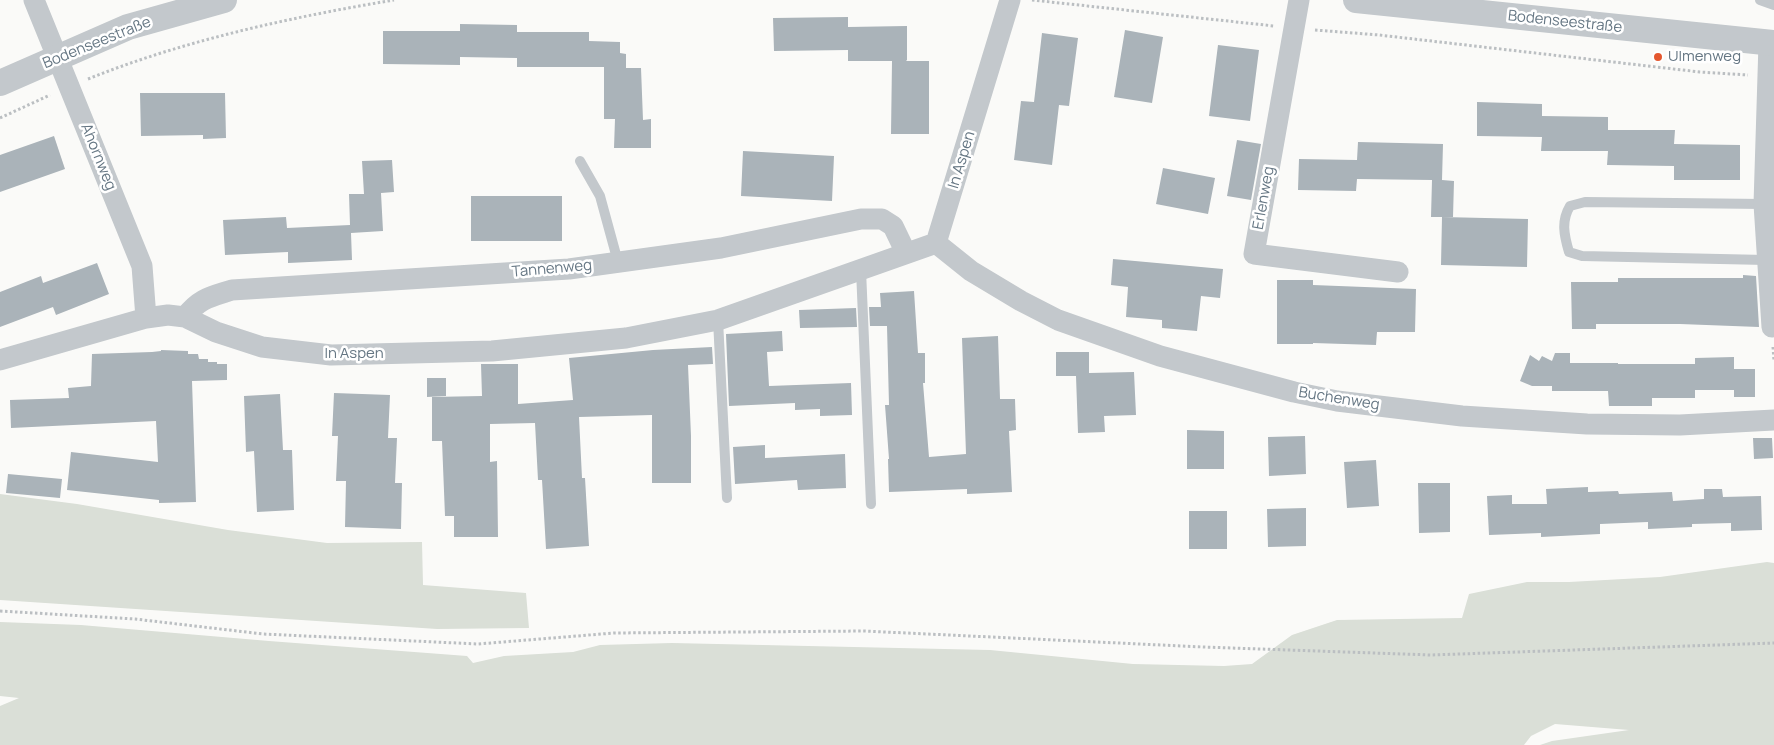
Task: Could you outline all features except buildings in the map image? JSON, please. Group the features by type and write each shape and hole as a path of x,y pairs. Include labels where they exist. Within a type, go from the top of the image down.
{"street":[{"name":"Ahornweg","path":"34,0 99,156 142,266 146,318"},
{"name":"Bodenseestraße","path":"0,83 128,27 224,0"},
{"name":"In Aspen","path":"0,360 146,318 168,314 185,317 216,332 262,347 331,355 492,351 626,338 718,320 936,243 1010,0"},
{"name":"Erlenweg","path":"1299,0 1254,254 1398,272"},
{"name":"Bodenseestraße","path":"1369,1 1428,4 1771,43"},
{"path":"1771,43 1768,76 1764,204 1766,260 1772,327"},
{"name":"Tannenweg","path":"185,317 194,304 232,290 569,269 721,248 861,219 882,219 893,226 906,253"},
{"name":"Buchenweg","path":"936,243 971,271 1058,320 1160,356 1302,394 1337,401 1462,416 1587,424 1680,425 1774,420"}],"lane":[{"path":"1760,0 1774,5"},
{"path":"580,161 600,196 618,262"},
{"path":"1764,204 1585,202 1570,206 1564,216 1564,236 1569,252 1582,256 1766,260"},
{"path":"860,270 871,504"},
{"path":"718,320 727,498"}],"path":[{"path":"0,118 116,68 220,36 317,13 394,0"},
{"path":"1032,0 1294,28 1379,35 1700,72 1768,76"},
{"path":"0,611 135,619 263,634 478,644 614,633 864,631 1204,647 1431,655 1774,643"}],"shaded area":[{"path":"0,494 77,504 228,530 327,543 422,542 423,585 526,593 529,628 437,629 0,600"},
{"path":"1767,562 1774,563 1774,745 1540,745 1552,741 1629,730 1555,724 1531,736 1524,745 0,745 0,706 19,698 0,696 0,622 81,625 467,656 473,663 504,656 573,652 600,645 672,643 990,650 1133,664 1224,666 1252,664 1292,635 1337,620 1462,618 1469,594 1527,582 1569,582 1660,577"}],"place":[{"name":"Ulmenweg","path":"1658,57"}]}
